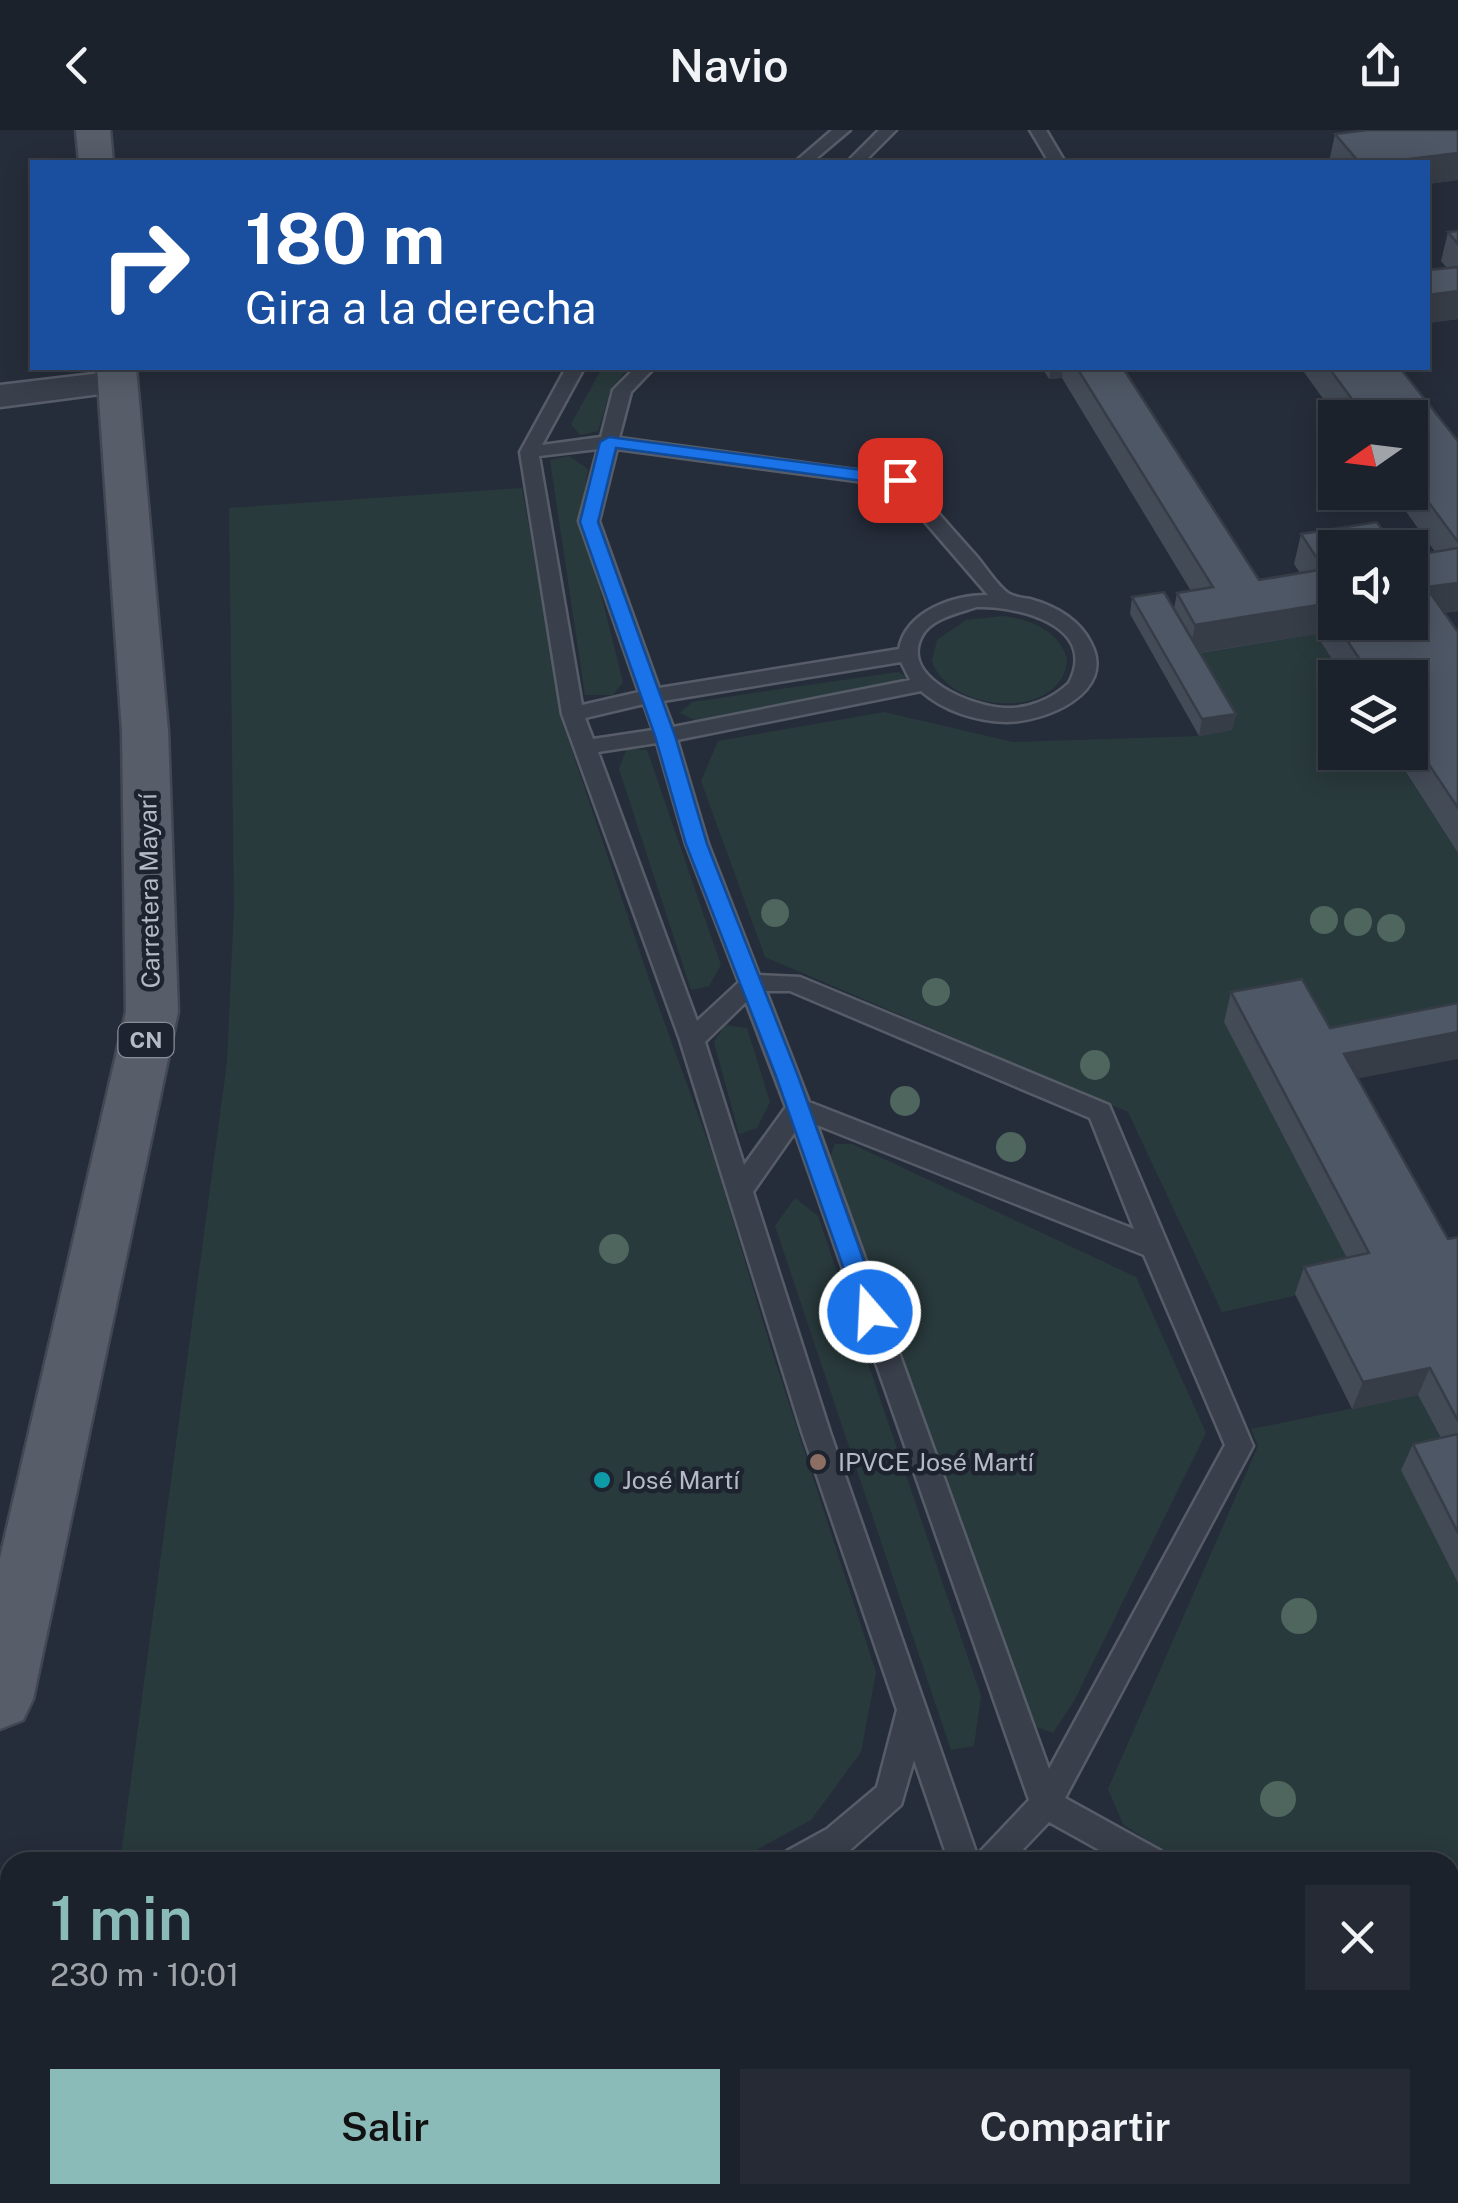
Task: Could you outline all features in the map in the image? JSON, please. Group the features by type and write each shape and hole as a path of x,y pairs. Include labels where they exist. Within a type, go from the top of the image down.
{"main road":[{"path":"93,130 96,160"},
{"name":"Carretera Mayarí","path":"0,1699 152,1012 145,731 117,375"}],"street":[{"path":"0,396 117,375"}],"lane":[{"path":"805,160 842,130"},
{"path":"857,160 888,130"},
{"path":"1038,130 1056,160"},
{"path":"574,370 529,452 573,714 692,1040 816,1432 960,1852"},
{"path":"643,370 622,390 589,522 665,736 696,844 798,1108 1046,1804 1132,1852"},
{"path":"529,452 609,442 900,480 1004,600"},
{"path":"1004,600 1050,614 1069,626 1082,642 1086,667 1074,691 1034,712 994,714 954,706 922,684 907,654 918,627 940,611 975,601 1004,600"},
{"path":"573,714 650,696 907,654"},
{"path":"584,747 665,736 922,684"},
{"path":"692,1040 752,982 792,984 1100,1112 1239,1446 1046,1804 1000,1852"},
{"path":"741,1190 798,1108"},
{"path":"798,1108 1154,1248"},
{"path":"816,1852 838,1840 890,1794 912,1706"}],"shaded area":[{"path":"601,370 627,370 611,388 598,431 580,435 571,424"},
{"path":"569,456 588,469 581,515 623,682 613,695 585,695 550,460"},
{"path":"522,488 563,724 715,1161 876,1672 861,1752 811,1820 752,1852 121,1852 227,1062 234,907 229,508"},
{"path":"1004,616 1043,629 1063,650 1067,660 1060,680 1046,694 1004,703 980,700 959,692 942,678 932,661 937,640 966,620"},
{"path":"1316,634 1333,660 1318,660 1318,770 1404,770 1458,853 1458,1030 1321,1057 1359,1281 1222,1312 1128,1112 765,957 701,781 718,741 884,712 1013,742 1199,736 1231,730 1190,654"},
{"path":"898,672 908,677 909,682 697,721 680,713 692,702"},
{"path":"627,748 647,750 721,965 709,986 691,990 619,769"},
{"path":"725,1025 747,1028 770,1102 757,1128 739,1134 714,1042"},
{"path":"835,1144 852,1144 1136,1277 1206,1433 1074,1701 1053,1733 1034,1726 830,1157"},
{"path":"795,1198 818,1216 981,1696 974,1746 951,1750 775,1226"},
{"path":"1418,1395 1452,1459 1402,1471 1458,1583 1458,1852 1164,1852 1123,1824 1108,1789 1258,1446 1251,1429"}],"building":[{"path":"1458,130 1458,153 1401,160 1357,160 1335,134"},
{"path":"1458,231 1458,244 1448,232"},
{"path":"1458,267 1458,291 1430,295 1430,270"},
{"path":"1078,370 1124,370 1259,580 1318,570 1318,605 1195,625 1177,593 1213,587"},
{"path":"1330,370 1402,370 1425,400 1353,400"},
{"path":"1428,403 1458,441 1458,542 1428,501"},
{"path":"1377,522 1383,530 1326,530"},
{"path":"1318,531 1318,560 1301,534"},
{"path":"1458,548 1458,583 1428,587 1428,553"},
{"path":"1428,590 1458,632 1458,808 1428,763 1428,660 1360,660 1347,640 1428,640"},
{"path":"1164,592 1236,714 1202,719 1132,597"},
{"path":"1302,979 1330,1028 1458,1003 1458,1032 1344,1054 1448,1239 1458,1237 1458,1421 1430,1368 1363,1382 1304,1267 1369,1253 1231,992"},
{"path":"1458,1434 1458,1533 1413,1444"}],"place":[{"name":"IPVCE José Martí","path":"818,1462"},
{"name":"José Martí","path":"602,1480"}],"route":[{"path":"870,1312 787,1076 696,844 665,736 589,522 609,442 900,480"}]}
